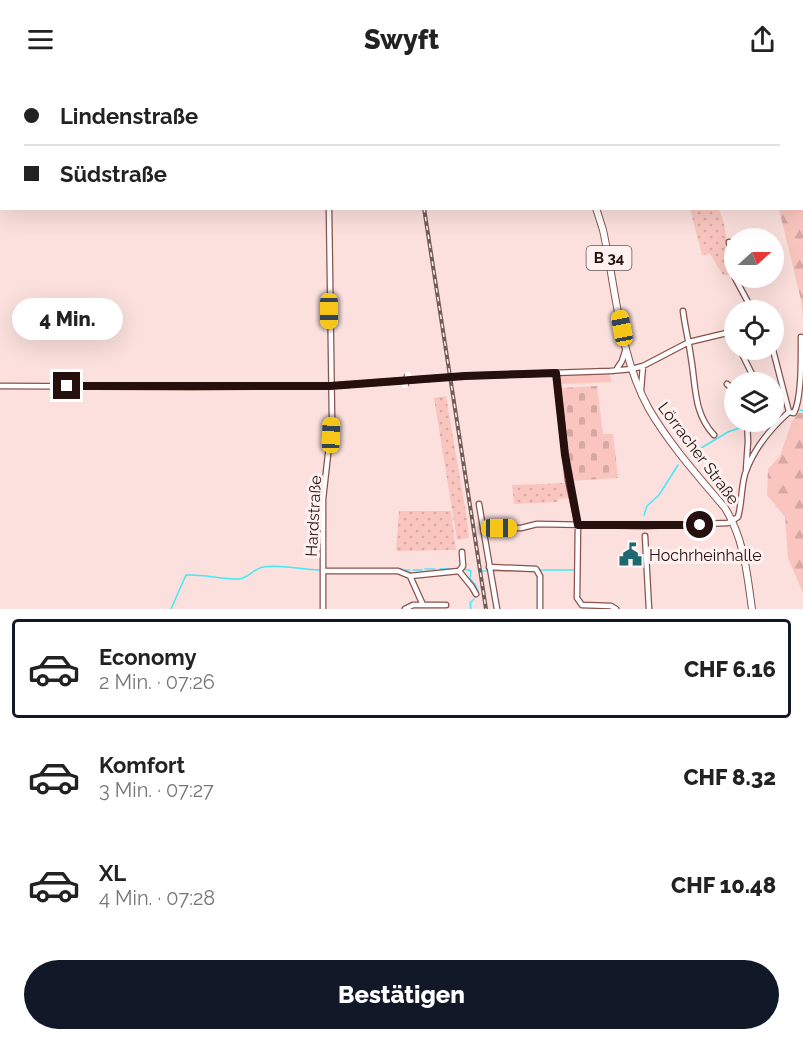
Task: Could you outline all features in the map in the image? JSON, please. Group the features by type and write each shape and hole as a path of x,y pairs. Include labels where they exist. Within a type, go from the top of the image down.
{"main road":[{"name":"Lörracher Straße","path":"597,210 603,230 632,369 663,432 733,521 744,554 752,609"},
{"path":"405,385 408,375"}],"street":[{"name":"Hardstraße","path":"323,609 323,499 331,435 329,210"},
{"path":"683,311 695,396 705,421 714,435"},
{"path":"0,386 330,386 465,376 632,369 643,366 688,342 724,333"},
{"path":"483,528 521,528 537,524 700,525 726,524 733,521 739,514 749,460 767,435 789,412 794,413 797,406 801,338"},
{"path":"616,370 626,348"},
{"path":"776,360 789,412"},
{"path":"641,391 643,366"},
{"path":"556,373 565,455 578,525 576,588 579,603 585,606 611,606 616,609"},
{"path":"747,432 749,460"},
{"path":"478,504 497,609"},
{"path":"645,536 649,609"},
{"path":"323,571 398,571 410,576 459,571 463,566 462,552"},
{"path":"489,567 537,569 540,576 540,609"},
{"path":"459,571 476,594"},
{"path":"410,576 423,605"},
{"path":"405,609 413,605 446,605"}],"green space":[{"path":"690,210 719,210 725,228 724,275 710,254 702,255"},
{"path":"779,210 803,210 803,318 801,300"},
{"path":"609,374 612,382 561,384 558,377 560,375"},
{"path":"597,386 603,434 613,434 618,478 570,481 561,388"},
{"path":"446,396 469,538 457,540 434,398"},
{"path":"799,413 803,413 803,593 788,558 785,517 767,495 768,469 780,456 792,421"},
{"path":"567,483 570,498 558,499 558,502 514,504 512,485"},
{"path":"399,511 451,511 456,550 396,551"}],"waterway":[{"path":"691,454 728,432"},
{"path":"644,515 647,506 659,495 678,465"},
{"path":"171,609 186,575 238,579 263,567 320,570"},
{"path":"391,569 402,569"},
{"path":"425,569 435,569"},
{"path":"440,569 454,569"},
{"path":"464,569 471,571 470,579 478,591"},
{"path":"405,570 410,570"},
{"path":"413,570 422,570"},
{"path":"540,570 573,570"},
{"path":"482,571 487,571"},
{"path":"494,571 533,571"},
{"path":"471,609 470,603 474,599"}],"railway":[{"path":"424,210 486,609"}],"place":[{"name":"Hochrheinhalle","path":"631,555"}],"route":[{"path":"67,386 330,386 465,376 556,373 568,480 578,525 700,525"}]}
